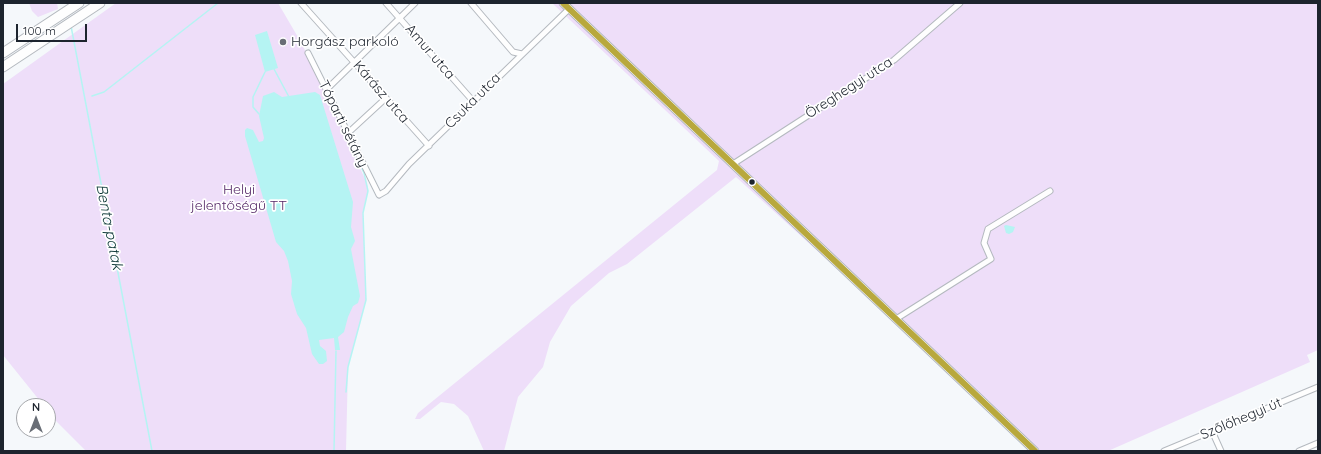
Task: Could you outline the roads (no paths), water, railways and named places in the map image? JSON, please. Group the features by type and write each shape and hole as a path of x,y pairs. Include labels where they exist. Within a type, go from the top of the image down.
{"highway":[{"path":"3,67 100,3"},
{"path":"3,53 77,4"}],"main road":[{"path":"563,3 1035,451"}],"street":[{"name":"Kárász utca","path":"301,3 428,146"},
{"name":"Amur utca","path":"386,3 473,101"},
{"path":"327,89 415,3"},
{"path":"471,3 514,52 522,54"},
{"name":"Öreghegyi utca","path":"733,164 894,60 960,3"},
{"name":"Csuka utca","path":"379,195 386,191 402,171 569,8"},
{"name":"Tóparti sétány","path":"308,53 379,195"},
{"path":"348,133 386,98"},
{"path":"896,319 991,259 984,243 988,229 1050,191"},
{"name":"Szőlőhegyi út","path":"1164,451 1318,387"},
{"path":"1212,432 1221,451"},
{"path":"1299,451 1318,443"}],"water":[{"path":"267,31 278,68 265,72 255,35"},
{"path":"274,92 282,97 315,92 320,95 353,202 351,227 355,241 351,249 360,296 358,303 353,306 348,317 344,332 338,337 340,350 335,350 334,338 319,340 320,346 326,351 327,361 323,364 319,364 312,354 306,328 297,314 291,294 292,281 288,261 284,251 276,242 245,136 245,130 247,128 253,130 259,142 263,141 264,138 259,116 263,96"},
{"path":"1004,226 1015,227 1013,232 1009,234 1006,233"}],"waterway":[{"path":"92,96 104,92 218,3"},
{"name":"Benta-patak","path":"71,26 152,451"},
{"path":"274,69 289,97"},
{"path":"259,114 253,107 253,97 265,72"},
{"path":"338,119 364,173 368,191 363,213 366,300 348,367 346,392"},
{"path":"334,451 336,351"}],"place":[{"name":"Horgász parkoló","path":"283,42"}],"park label":[{"name":"Helyi jelentőségű TT","path":"239,198"}]}
